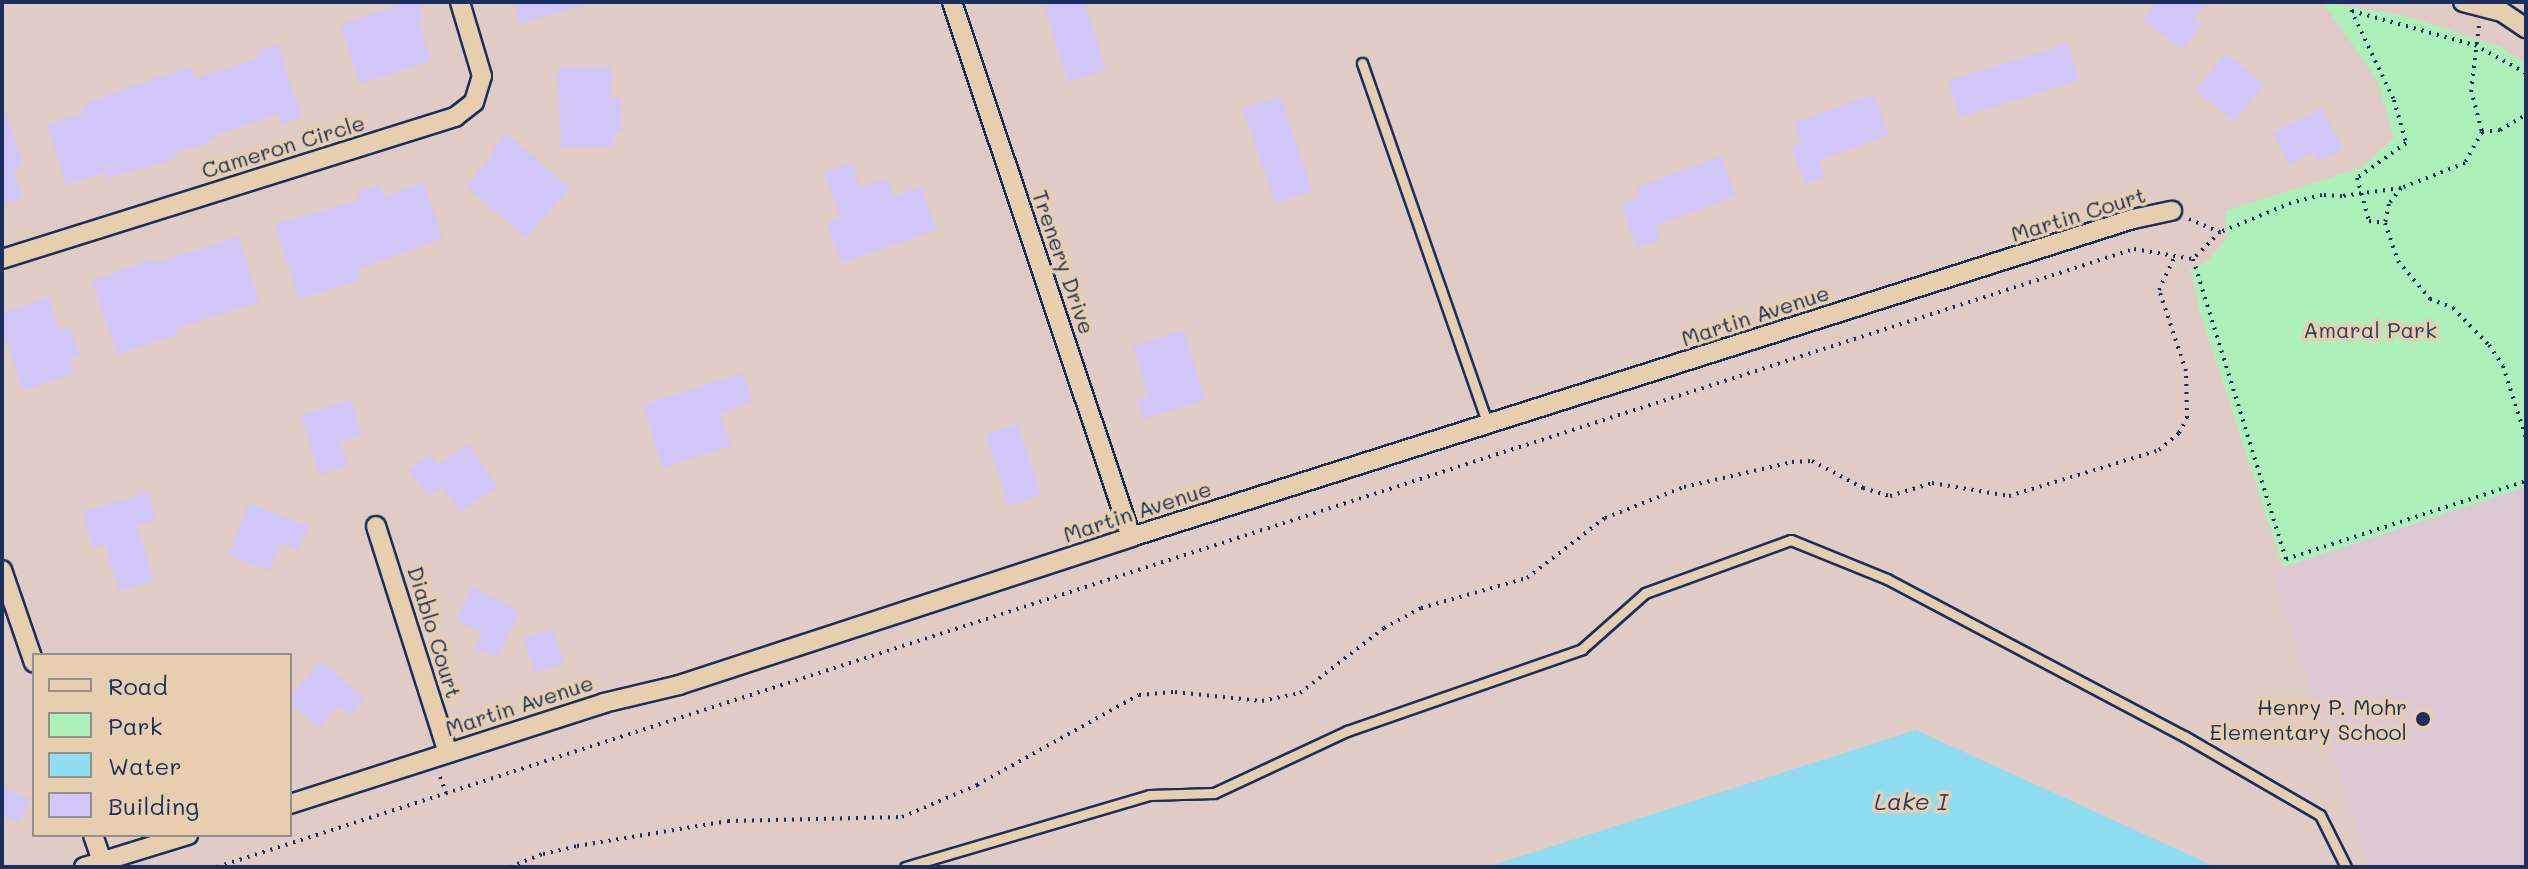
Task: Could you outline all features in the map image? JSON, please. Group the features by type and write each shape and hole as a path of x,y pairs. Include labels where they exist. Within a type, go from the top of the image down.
{"street":[{"name":"Cameron Circle","path":"2,259 455,117 474,102 482,76 460,2"},
{"name":"Trenery Drive","path":"952,2 1131,537"},
{"path":"2463,2 2505,7 2526,28"},
{"name":"Martin Court","path":"1999,263 2133,219 2172,211"},
{"name":"Martin Avenue","path":"292,803 604,703 679,685 1131,537 1999,263"},
{"name":"Diablo Court","path":"376,526 448,753"},
{"path":"2,570 32,657"},
{"path":"94,837 102,861"},
{"path":"84,867 181,837"}],"lane":[{"path":"1362,63 1488,425"},
{"path":"905,867 1149,795 1214,793 1347,731 1582,649 1645,593 1791,540 1887,579 2184,736 2320,815 2346,867"}],"path":[{"path":"2385,223 2369,221 2357,178 2406,143 2394,100 2351,10 2475,45 2526,73"},
{"path":"2193,259 2220,232 2291,203 2322,195 2401,188 2465,163 2482,132 2471,90 2479,24"},
{"path":"2482,132 2500,130 2526,115"},
{"path":"2401,188 2389,204 2385,223 2398,261 2430,299 2453,308 2489,345 2503,366 2526,438"},
{"path":"2172,211 2220,232"},
{"path":"217,867 2134,249 2193,259"},
{"path":"510,867 543,854 577,846 728,821 902,817 977,785 1139,695 1175,692 1262,701 1300,693 1311,688 1358,646 1421,608 1527,578 1605,518 1646,500 1713,480 1792,462 1812,461 1863,488 1890,496 1932,483 2009,496 2159,450 2179,433 2187,418 2186,371 2159,290 2175,256"},
{"path":"2193,259 2286,559 2526,481"}],"shaded area":[{"name":"Henry P. Mohr Elementary School","path":"2526,487 2526,867 2370,867 2271,571"}],"green space":[{"name":"Amaral Park","path":"2324,3 2403,15 2501,47 2526,64 2526,487 2283,567 2200,312 2190,269 2206,262 2227,239 2225,211 2361,168 2394,138 2378,82"}],"water":[{"name":"Lake I","path":"1916,730 2216,867 1487,867"}],"building":[{"path":"418,2 423,20 419,22 431,61 360,84 341,24"},
{"path":"514,2 579,2 580,6 520,24"},
{"path":"1061,2 1085,2 1106,70 1068,82 1045,7"},
{"path":"2157,2 2206,2 2194,18 2202,24 2183,50 2143,20"},
{"path":"2068,44 2079,80 1960,117 1948,81"},
{"path":"278,45 302,118 282,124 279,114 214,136 215,140 175,153 177,158 108,178 106,172 66,185 47,124 84,113 82,105 127,88 191,67 195,79 259,58 257,51"},
{"path":"2226,53 2265,84 2235,122 2196,90"},
{"path":"611,66 612,98 621,98 622,132 614,132 614,146 561,148 558,68"},
{"path":"1874,94 1889,135 1819,160 1825,177 1805,184 1791,146 1801,143 1794,123"},
{"path":"1280,96 1313,191 1276,203 1243,109"},
{"path":"2322,108 2343,149 2318,162 2313,152 2289,165 2273,133"},
{"path":"2,111 5,111 23,165 13,169 23,198 2,205"},
{"path":"506,133 570,188 526,238 466,186 495,152 492,150"},
{"path":"1721,156 1736,196 1656,225 1661,239 1637,248 1621,204 1640,197 1636,188"},
{"path":"852,162 861,188 888,178 894,196 921,187 937,230 841,263 827,222 840,218 824,172"},
{"path":"423,183 443,238 357,269 360,280 299,299 275,224 360,200 357,193 380,185 384,196"},
{"path":"239,237 259,302 176,328 178,334 117,355 92,281 152,259 154,263"},
{"path":"48,297 59,330 70,327 80,356 69,359 74,373 23,390 2,326 2,313"},
{"path":"1184,330 1205,400 1143,419 1137,400 1148,397 1133,346"},
{"path":"743,373 752,402 720,413 731,446 663,468 643,405"},
{"path":"351,399 362,435 340,442 348,466 320,475 301,415"},
{"path":"1018,424 1041,495 1009,506 986,435"},
{"path":"468,444 498,486 461,512 442,487 429,497 408,470 430,454 438,465"},
{"path":"148,493 156,520 137,526 154,581 119,591 105,544 93,548 82,512"},
{"path":"248,503 308,526 299,550 280,543 270,571 228,555"},
{"path":"472,587 520,612 496,658 475,648 482,633 456,620"},
{"path":"553,629 564,663 535,673 524,639"},
{"path":"320,661 365,698 351,716 338,705 319,728 292,706 292,696"},
{"path":"2,787 30,799 19,823 2,816"}],"place":[{"name":"Henry P. Mohr Elementary School","path":"2423,719"}]}
